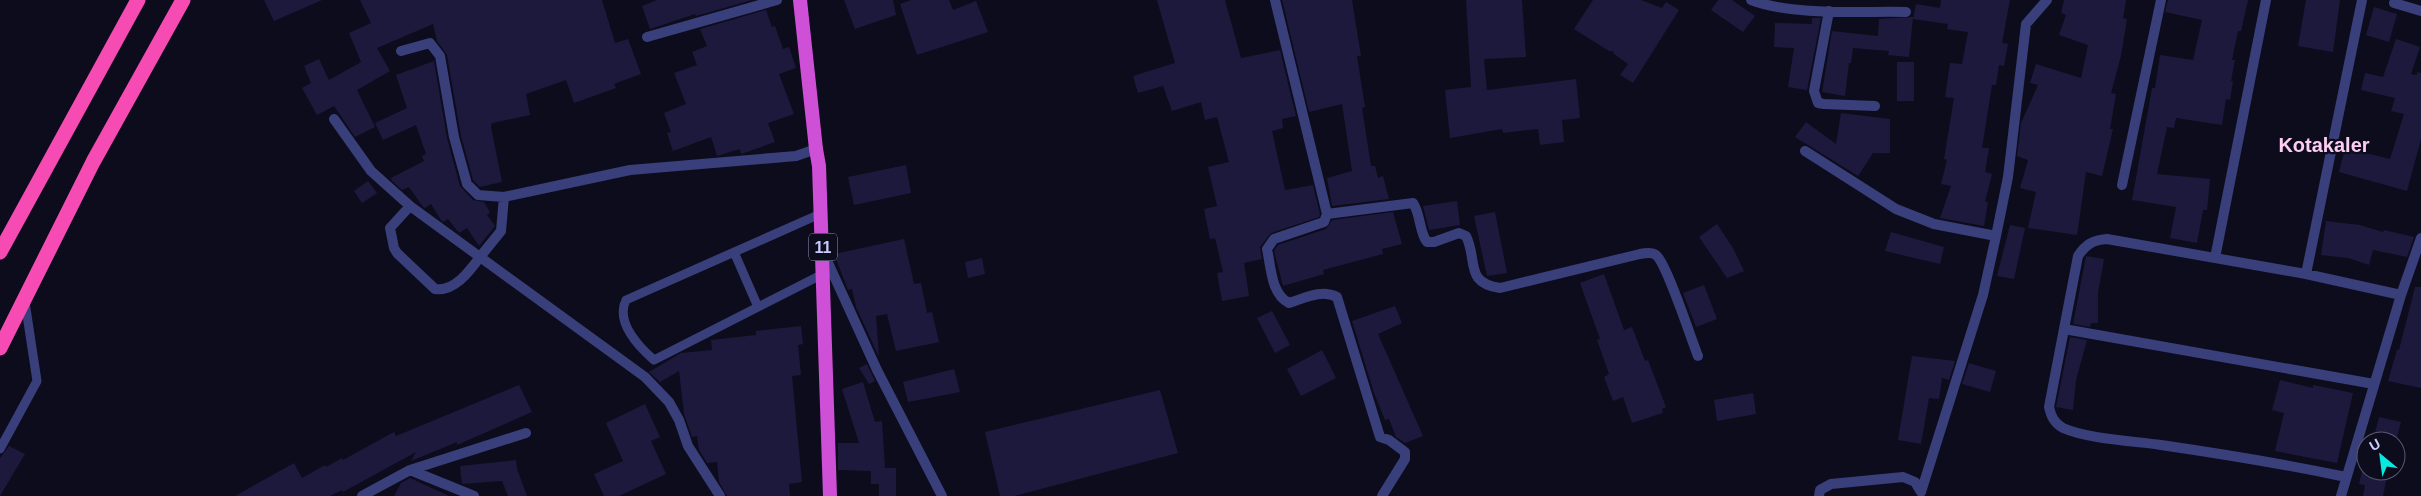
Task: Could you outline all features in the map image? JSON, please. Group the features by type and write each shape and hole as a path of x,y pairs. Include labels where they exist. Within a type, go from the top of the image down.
{"highway":[{"path":"0,252 138,0"},
{"path":"0,348 25,302 93,162 183,0"},
{"name":"11","path":"800,0 819,166 830,496"}],"street":[{"path":"647,37 777,0"},
{"path":"1275,0 1327,214 1324,222 1274,239 1267,249 1276,292 1282,300 1289,303 1320,293 1328,293 1337,297 1380,437 1389,440 1405,452 1405,459 1382,496"},
{"path":"1751,0 1763,5 1785,8 1830,11 1906,12"},
{"path":"1921,494 1983,296 2008,177 2026,24 2047,0"},
{"path":"2122,185 2161,0"},
{"path":"2215,258 2266,0"},
{"path":"2306,274 2362,0"},
{"path":"2394,3 2421,11"},
{"path":"1830,11 1814,91 1815,99 1818,103 1824,104 1875,106"},
{"path":"401,51 430,44 440,56 454,137 468,184 478,195 504,197 630,170 796,156 816,149"},
{"path":"334,119 371,171 410,206 645,377 669,402 680,420 688,446 720,496"},
{"path":"1805,151 1896,209 1934,224 1996,236"},
{"path":"410,206 390,228 394,248 435,290 442,290 467,276 501,231 504,197"},
{"path":"1327,214 1413,203 1417,209 1423,238 1427,242 1434,242 1459,233 1466,236 1473,271 1482,283 1500,288 1640,254 1651,253 1656,255 1668,278 1698,356"},
{"path":"2341,496 2401,295 2421,238"},
{"path":"2346,477 2268,461 2094,435 2064,428 2050,416 2049,407 2078,256 2084,246 2094,240 2107,239 2306,274 2401,295"},
{"path":"823,252 877,370 942,496"},
{"path":"2064,329 2374,384"},
{"path":"362,496 410,470 526,433"},
{"path":"410,470 474,496"},
{"path":"1819,496 1820,490 1831,484 1903,477 1915,482 1921,494"}],"lane":[{"path":"820,214 626,300 623,306 623,318 636,342 654,360 823,274"},
{"path":"734,252 758,307"},
{"path":"0,450 37,382 25,302"}],"building":[{"path":"264,0 322,0 274,21"},
{"path":"360,0 602,0 615,43 628,39 641,74 614,84 616,88 574,103 566,80 526,94 530,115 492,123 491,127 502,182 480,187 473,180 461,136 447,55 437,41 433,24 377,48 390,71 357,90 375,127 355,137 334,106 317,115 302,88 311,83 304,66 319,59 329,80 361,62 349,33 371,23"},
{"path":"657,0 752,0 696,16 695,14 650,29 642,6"},
{"path":"844,0 893,0 896,15 855,29"},
{"path":"911,0 949,0 953,10 976,1 988,32 917,55 900,4"},
{"path":"1157,0 1225,0 1241,58 1280,50 1296,116 1282,119 1283,128 1272,131 1285,190 1313,185 1320,214 1319,217 1271,233 1260,247 1262,259 1244,263 1249,296 1222,301 1217,273 1223,272 1215,238 1210,239 1204,209 1217,206 1208,167 1229,162 1217,117 1205,120 1201,102 1172,111 1163,86 1138,93 1133,76 1175,63"},
{"path":"1282,0 1352,0 1361,56 1357,56 1365,107 1362,108 1371,166 1375,166 1378,178 1383,176 1389,199 1332,206 1327,178 1352,171 1342,104 1309,112"},
{"path":"1466,0 1522,0 1526,57 1484,59 1487,90 1576,79 1580,118 1562,120 1564,142 1540,145 1538,129 1503,133 1502,129 1450,138 1445,90 1471,87"},
{"path":"1593,0 1641,0 1662,8 1666,2 1679,10 1633,83 1620,75 1628,64 1614,54 1613,51 1609,51 1574,29"},
{"path":"1718,0 1732,0 1755,16 1743,32 1711,10"},
{"path":"1941,0 2010,0 2002,43 2008,44 2004,66 1999,65 1996,85 1992,85 1982,148 1989,148 1985,172 1992,174 1985,202 1988,202 1984,226 1940,218 1951,186 1941,184 1947,160 1944,159 1954,98 1945,97 1950,63 1962,64 1968,32 1947,29 1948,24 1913,19 1916,4 1940,8"},
{"path":"2064,0 2126,0 2123,18 2127,19 2121,56 2111,93 2116,94 2110,129 2113,129 2102,176 2086,172 2077,235 2028,228 2036,192 2020,188 2028,160 2017,156 2021,123 2038,85 2030,83 2036,64 2081,78 2088,45 2059,35 2066,15 2061,13"},
{"path":"2168,0 2248,0 2241,31 2238,31 2232,60 2235,60 2230,100 2226,99 2222,125 2176,118 2174,128 2167,127 2157,174 2210,179 2207,210 2203,210 2197,243 2170,238 2176,207 2132,200 2152,88 2155,88 2160,55 2193,60 2202,20 2165,12"},
{"path":"2306,0 2340,0 2333,52 2298,46"},
{"path":"2374,7 2397,14 2389,42 2366,35"},
{"path":"766,10 772,27 775,26 783,49 789,47 796,68 779,74 794,114 768,123 775,142 741,154 740,149 717,156 711,137 673,151 667,133 671,132 664,113 686,104 674,73 697,65 692,52 707,46 700,29"},
{"path":"1913,17 1909,57 1888,55 1889,51 1853,48 1845,96 1822,92 1832,31 1878,36 1879,19"},
{"path":"1812,18 1821,18 1807,90 1788,87 1794,48 1774,47 1775,23 1812,24"},
{"path":"2396,39 2420,47 2411,74 2417,75 2417,72 2421,73 2421,139 2407,191 2339,172 2345,148 2390,159 2404,114 2391,111 2395,98 2361,90 2365,73 2383,77"},
{"path":"434,61 447,138 460,186 473,200 484,202 490,212 487,215 495,226 479,246 467,228 459,233 448,219 443,222 441,220 431,204 425,208 423,207 409,187 402,190 392,181 391,178 424,161 422,156 426,154 416,125 383,140 375,123 407,108 396,75"},
{"path":"1897,62 1914,62 1914,101 1897,101"},
{"path":"1841,113 1890,119 1890,153 1873,153 1858,176 1795,137 1806,122 1836,144"},
{"path":"906,165 911,193 854,205 848,177"},
{"path":"368,181 377,193 362,203 354,191"},
{"path":"1457,201 1460,225 1429,230 1423,206"},
{"path":"1393,212 1402,244 1382,249 1383,254 1323,270 1324,274 1283,286 1274,251 1278,245 1326,229 1332,220"},
{"path":"1495,212 1507,273 1487,276 1474,216"},
{"path":"2326,221 2360,225 2383,232 2384,230 2414,237 2407,257 2373,250 2369,265 2348,258 2321,255"},
{"path":"1717,224 1733,248 1744,271 1727,278 1699,237"},
{"path":"2010,225 2025,228 2014,279 1997,276"},
{"path":"1891,232 1944,247 1940,264 1885,251"},
{"path":"904,239 914,284 921,283 927,313 932,312 939,342 896,351 887,314 876,316 879,357 856,307 852,289 848,290 834,254"},
{"path":"2086,256 2104,259 2098,293 2098,323 2091,323 2090,327 2073,324"},
{"path":"982,258 985,274 968,278 965,262"},
{"path":"1604,274 1624,330 1632,327 1645,361 1648,360 1666,407 1662,409 1663,413 1632,423 1623,397 1613,401 1604,377 1609,374 1597,340 1600,339 1580,283"},
{"path":"1704,285 1717,319 1696,327 1683,293"},
{"path":"2415,287 2421,287 2421,388 2388,381 2397,350 2399,350"},
{"path":"1395,306 1402,323 1378,334 1423,436 1405,443 1396,437 1389,419 1385,420 1374,393 1352,321"},
{"path":"1272,311 1290,345 1275,353 1257,318"},
{"path":"801,326 803,344 798,345 801,375 792,376 802,482 789,484 790,496 727,496 719,482 717,462 707,463 699,450 697,436 692,437 684,414 679,371 660,382 649,372 681,353 712,350 711,340 756,335 756,331"},
{"path":"2070,337 2087,340 2076,380 2073,410 2056,407"},
{"path":"1322,350 1336,378 1301,396 1287,369"},
{"path":"1912,356 1955,361 1949,380 1942,378 1939,399 1929,398 1921,444 1898,440"},
{"path":"1969,363 1996,371 1990,392 1962,384"},
{"path":"867,364 875,381 869,384 859,368"},
{"path":"954,369 960,392 908,402 903,382"},
{"path":"2280,380 2313,388 2313,385 2353,393 2337,463 2275,451 2284,413 2272,410"},
{"path":"863,382 875,422 882,421 885,468 896,468 896,496 879,496 879,484 871,484 871,471 838,470 838,443 859,443 842,389"},
{"path":"519,385 532,412 457,445 457,442 411,461 416,452 343,492 342,490 330,496 235,496 294,463 302,478 325,465 326,467 342,458 343,460 394,432 396,436"},
{"path":"1160,390 1178,453 1014,496 1000,496 985,432"},
{"path":"1753,393 1756,414 1717,421 1714,400"},
{"path":"645,404 660,437 651,441 666,474 619,496 604,496 594,474 623,461 606,423"},
{"path":"2379,417 2401,422 2399,431 2376,431"},
{"path":"9,446 25,454 0,496 0,458"},
{"path":"516,460 517,469 527,496 508,496 502,481 462,484 460,466"},
{"path":"410,478 449,496 394,496 401,483"},
{"path":"2360,481 2386,481 2383,496 2363,496 2365,485 2359,484"}],"district":[{"name":"Kotakaler","path":"2324,145"}]}
